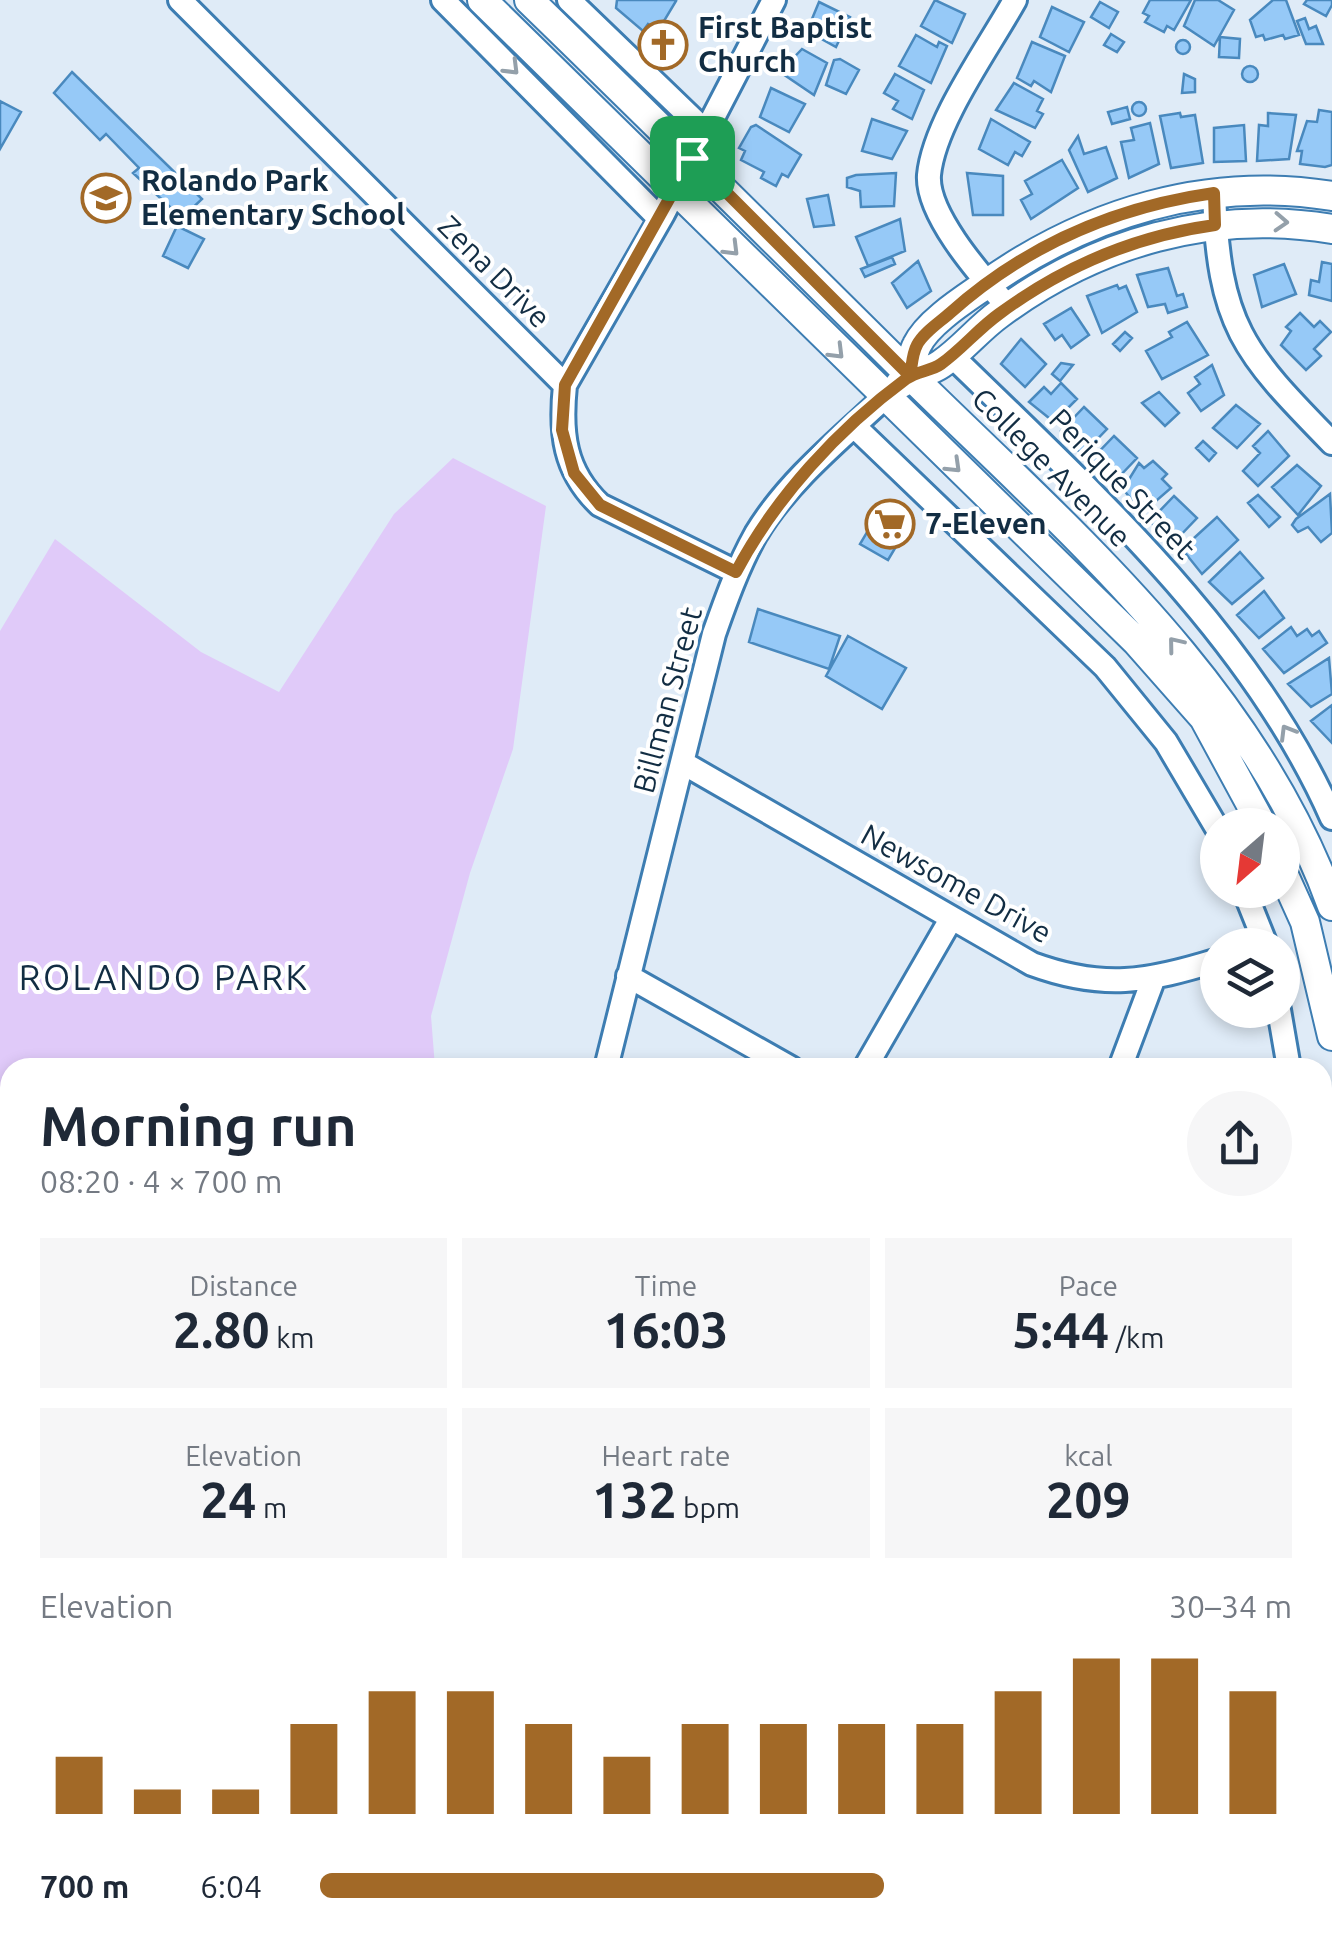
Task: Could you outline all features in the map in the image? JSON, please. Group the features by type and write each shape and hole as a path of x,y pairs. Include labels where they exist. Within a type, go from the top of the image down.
{"main road":[{"path":"482,0 1147,654 1204,718 1253,808"},
{"name":"College Avenue","path":"529,0 1144,605 1234,718 1283,797 1317,864 1332,906"},
{"path":"910,376 917,344 988,283 1063,236 1152,204 1214,193 1275,189 1332,196"},
{"path":"884,398 910,376 938,366 1008,307 1077,265 1130,243 1246,220 1332,229"},
{"path":"1299,908 1332,1036"}],"street":[{"name":"Zena Drive","path":"180,0 565,385"},
{"path":"443,0 660,220"},
{"path":"569,0 704,130"},
{"path":"736,572 600,505 590,496 574,473 564,446 565,385 660,220 774,0"},
{"path":"1008,307 950,232 929,178 944,129 1015,0"},
{"path":"1214,193 1228,311 1241,338 1272,381 1332,443"},
{"name":"Perique Street","path":"951,355 1176,582 1267,698 1332,818"},
{"name":"Billman Street","path":"608,1058 714,634 736,572 758,530 807,471 884,398"},
{"path":"854,426 1105,667 1166,742 1205,808"},
{"name":"Newsome Drive","path":"682,763 1011,954 1053,972 1103,982 1154,980 1200,966"},
{"path":"871,1058 951,919"},
{"path":"628,976 773,1058"},
{"path":"1124,1058 1154,980"},
{"path":"1282,1028 1287,1058"}],"shaded area":[{"path":"453,458 546,506 513,749 470,873 431,1016 434,1058 0,1058 0,631 55,539 201,652 279,692 394,514"}],"building":[{"path":"617,0 676,1 658,31 648,24 643,31 616,8"},
{"path":"935,0 965,14 952,43 921,26"},
{"path":"1150,0 1191,0 1174,30 1167,26 1164,32 1145,22 1149,16 1143,13"},
{"path":"1195,0 1218,0 1234,10 1214,46 1184,26"},
{"path":"1273,0 1286,0 1299,35 1265,40 1263,35 1256,37 1250,20"},
{"path":"1307,0 1332,0 1332,5 1326,16 1304,4"},
{"path":"819,2 850,17 836,47 807,31"},
{"path":"1100,2 1118,12 1109,28 1091,17"},
{"path":"1052,7 1084,22 1069,52 1040,37"},
{"path":"1305,18 1309,29 1316,26 1323,44 1306,44 1297,21"},
{"path":"1111,34 1124,42 1117,52 1104,45"},
{"path":"916,35 937,47 939,42 947,46 931,83 899,66"},
{"path":"1220,37 1240,39 1239,58 1219,57"},
{"path":"1183,40 1190,47 1183,54 1176,47"},
{"path":"1032,42 1065,56 1051,92 1034,81 1031,86 1017,78"},
{"path":"802,49 827,63 814,95 780,72"},
{"path":"840,59 859,70 846,94 826,85 834,60"},
{"path":"1250,66 1258,74 1250,82 1242,74"},
{"path":"72,72 202,199 182,218 133,173 139,168 106,134 100,140 54,93"},
{"path":"895,74 924,90 912,119 893,109 898,101 884,93"},
{"path":"1184,74 1195,79 1195,92 1182,93"},
{"path":"1014,83 1043,99 1037,111 1043,114 1035,128 996,110"},
{"path":"771,88 805,104 789,132 760,117"},
{"path":"0,101 21,112 0,149"},
{"path":"1139,102 1146,109 1139,116 1132,109"},
{"path":"1127,107 1130,119 1112,124 1108,112"},
{"path":"1319,110 1332,112 1332,165 1325,167 1300,164 1302,151 1297,151 1307,121 1317,122"},
{"path":"1180,113 1181,117 1195,115 1203,163 1171,168 1160,116"},
{"path":"1268,113 1296,115 1289,159 1257,161 1259,125 1268,126"},
{"path":"872,119 907,131 892,159 862,151"},
{"path":"991,119 1030,142 1022,156 1015,152 1008,165 979,149"},
{"path":"1150,123 1159,164 1129,178 1121,142 1134,140 1131,128"},
{"path":"756,125 801,155 788,177 782,174 776,186 761,178 764,172 741,160 745,151 739,148"},
{"path":"1244,125 1246,161 1214,162 1214,128"},
{"path":"1078,136 1084,154 1106,147 1117,178 1088,192 1069,150"},
{"path":"1062,160 1078,188 1031,219 1021,200 1032,194 1025,181"},
{"path":"896,173 894,206 861,207 860,191 847,187 847,178 856,175"},
{"path":"967,173 1003,176 1003,215 973,215"},
{"path":"828,195 834,225 814,227 807,199"},
{"path":"900,219 905,251 868,266 856,237"},
{"path":"177,226 204,239 188,268 163,256"},
{"path":"892,257 895,264 865,277 861,269"},
{"path":"918,261 931,291 907,308 892,283"},
{"path":"1322,262 1332,264 1332,301 1309,295 1311,280 1319,282"},
{"path":"1284,264 1296,294 1262,307 1254,275"},
{"path":"1168,268 1177,296 1183,294 1187,307 1168,313 1165,304 1148,307 1137,275"},
{"path":"1117,285 1119,289 1126,286 1137,312 1102,333 1087,296"},
{"path":"1071,308 1089,335 1071,348 1062,335 1055,340 1044,324"},
{"path":"1300,313 1314,327 1320,321 1331,332 1314,349 1321,356 1306,370 1281,345 1291,331 1286,327"},
{"path":"1187,322 1208,355 1162,379 1146,351 1172,337 1169,332"},
{"path":"1125,332 1132,338 1120,351 1113,344"},
{"path":"1021,339 1046,364 1025,387 1001,364"},
{"path":"1061,363 1073,365 1060,381 1052,374"},
{"path":"1212,365 1224,395 1201,411 1188,393 1200,384 1195,377"},
{"path":"1061,383 1077,399 1054,422 1029,402 1044,387 1051,394"},
{"path":"1159,392 1179,413 1165,426 1142,403"},
{"path":"1236,405 1260,424 1237,448 1213,428"},
{"path":"1084,407 1107,429 1082,455 1061,431"},
{"path":"1268,431 1289,456 1258,486 1243,471 1260,453 1253,446"},
{"path":"1114,436 1137,458 1117,479 1089,462"},
{"path":"1203,441 1216,453 1209,461 1196,448"},
{"path":"1153,461 1167,474 1162,479 1171,488 1142,513 1123,489 1139,463 1144,468"},
{"path":"1297,465 1321,486 1298,515 1272,487"},
{"path":"1330,494 1332,533 1321,542 1308,527 1298,532 1292,525 1296,519"},
{"path":"1258,495 1280,517 1269,527 1248,503"},
{"path":"1174,496 1197,518 1177,539 1149,522"},
{"path":"885,502 913,518 888,560 860,544"},
{"path":"1217,517 1238,540 1202,574 1182,549"},
{"path":"1240,552 1263,578 1232,604 1209,582"},
{"path":"1264,591 1284,618 1259,638 1237,615"},
{"path":"758,609 840,636 829,669 749,642"},
{"path":"1291,627 1297,636 1307,629 1312,636 1319,631 1327,643 1284,673 1263,649"},
{"path":"848,636 906,668 882,709 826,676"},
{"path":"1329,658 1332,694 1311,707 1288,684"},
{"path":"1332,705 1332,743 1311,721"}],"place":[{"name":"First Baptist Church","path":"663,45"},
{"name":"Rolando Park Elementary School","path":"106,198"},
{"name":"7-Eleven","path":"890,524"}],"district":[{"name":"ROLANDO PARK","path":"164,978"}],"route":[{"path":"692,158 565,385 562,430 574,473 600,505 736,572 758,530 807,471 910,376 938,366 996,316 1077,265 1130,243 1215,225 1214,193 1169,199 1063,236 1021,259 948,314 917,344 910,376 692,158"}]}
